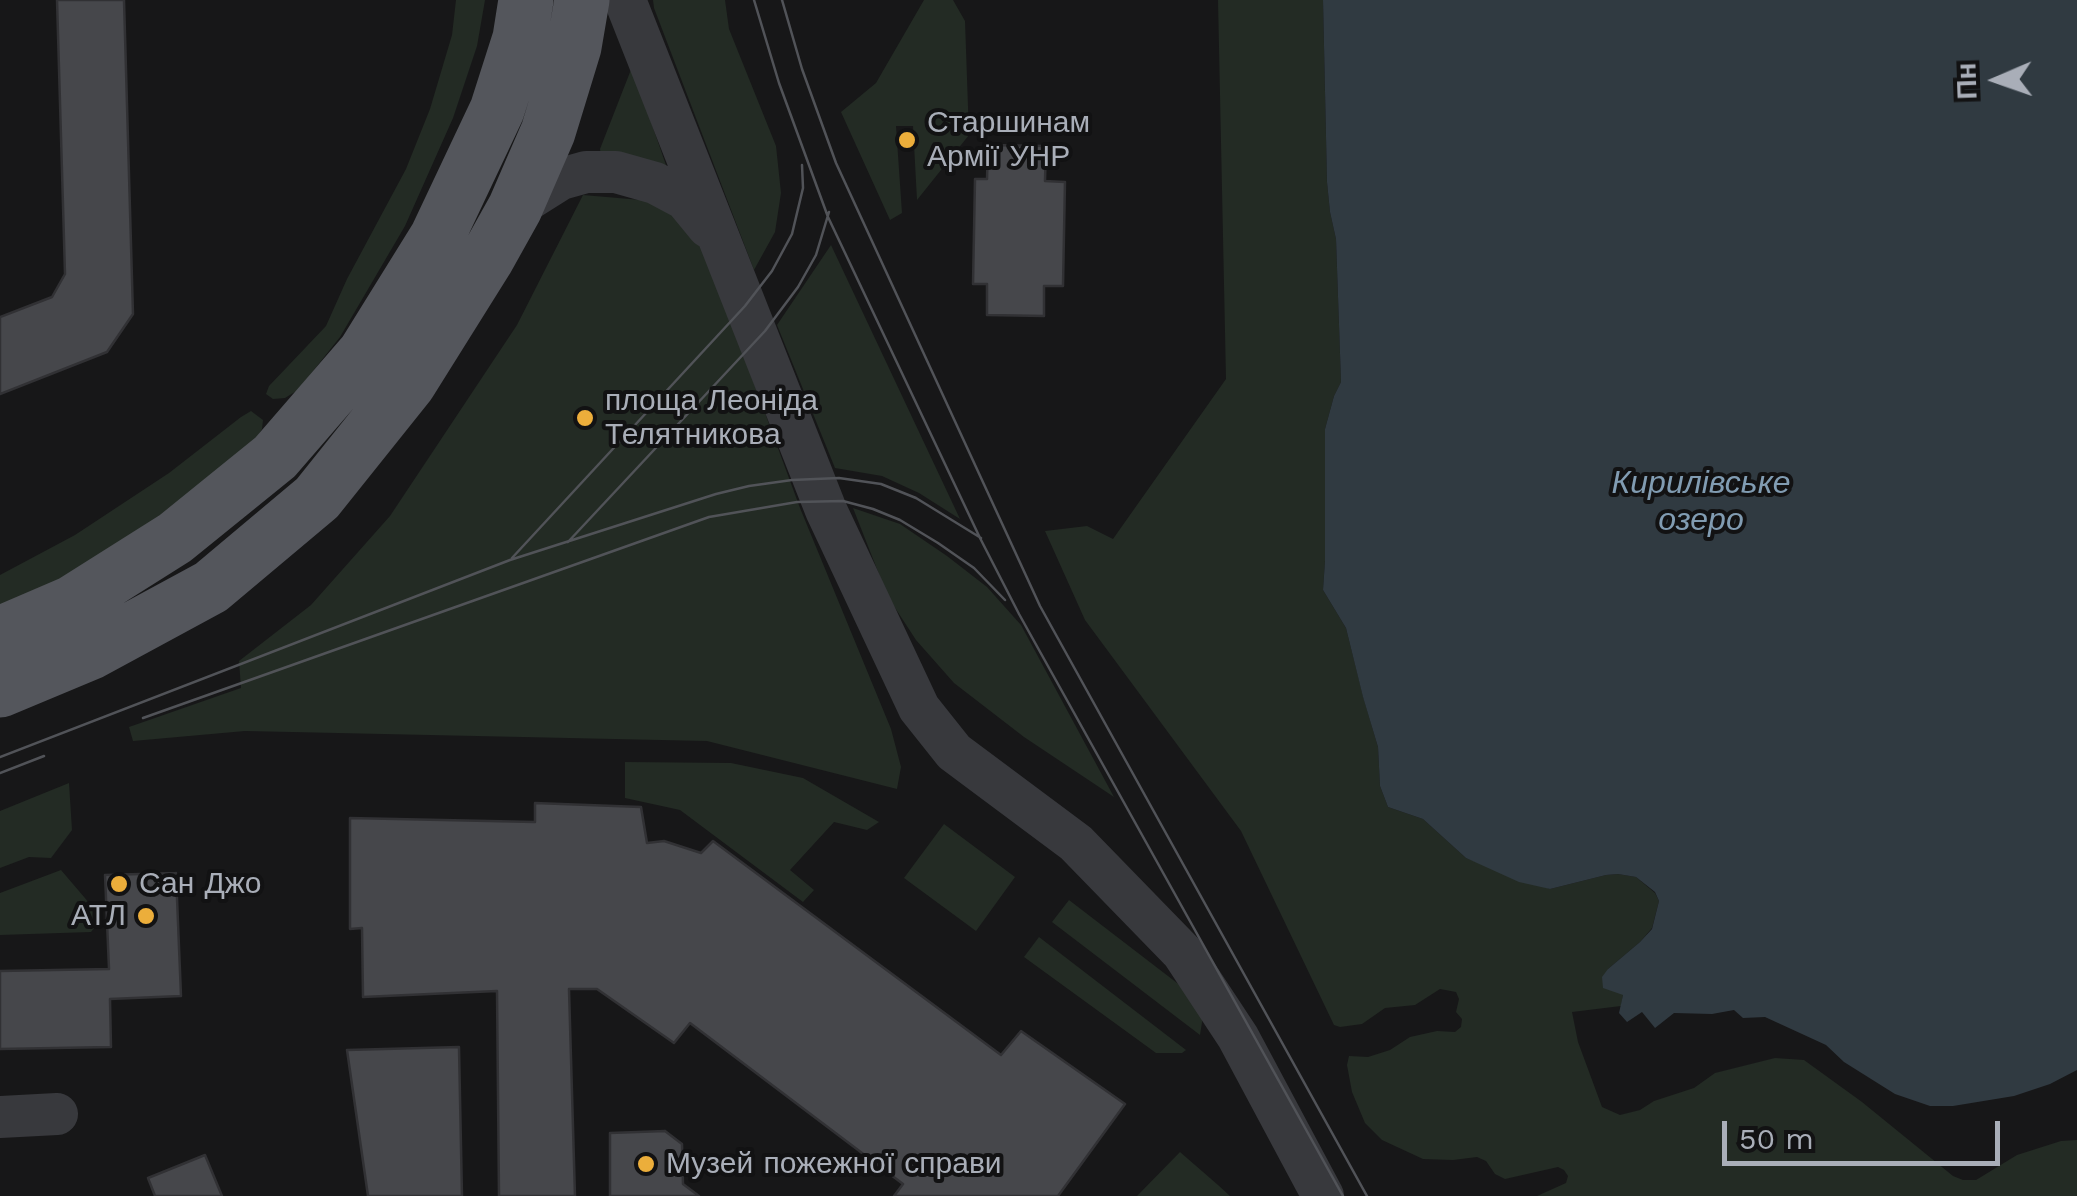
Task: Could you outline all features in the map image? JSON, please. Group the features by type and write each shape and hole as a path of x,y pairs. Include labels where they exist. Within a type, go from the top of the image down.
{"main road":[{"path":"0,634 72,603 175,538 275,458 365,353 437,236 497,110 520,38 526,0"},
{"path":"0,690 92,652 211,587 318,498 409,383 514,208 548,132 574,47 582,0"}],"street":[{"path":"625,0 826,510 919,708 954,752 1076,843 1182,952 1238,1036 1323,1196"},
{"path":"514,208 561,179 586,172 616,172 655,182 684,199 718,239"},
{"path":"0,1117 57,1114"}],"shaded area":[{"path":"456,0 485,0 477,46 453,118 405,226 340,337 298,390 285,398 273,399 266,394 269,386 326,326 406,169 430,109 452,35"},
{"path":"653,0 725,0 729,29 776,146 781,193 775,232 754,270 654,8"},
{"path":"924,0 953,0 965,21 969,135 917,200 913,126 896,126 902,213 890,220 841,112 876,83"},
{"path":"1218,0 1323,0 1327,182 1336,239 1341,382 1325,429 1323,590 1346,628 1378,747 1380,786 1388,807 1423,819 1466,858 1550,889 1618,874 1636,877 1659,901 1652,928 1608,969 1623,995 1621,1006 1572,1012 1578,1042 1602,1107 1620,1115 1694,1088 1715,1073 1775,1058 1804,1060 1963,1180 1976,1180 2017,1155 2077,1140 2077,1196 1537,1196 1566,1183 1568,1176 1564,1170 1558,1167 1505,1179 1477,1157 1423,1159 1382,1140 1365,1123 1352,1092 1349,1056 1368,1057 1390,1050 1410,1037 1455,1032 1462,1019 1456,1012 1456,992 1440,989 1415,1005 1385,1008 1362,1024 1334,1025 1241,831 1085,620 1045,531 1087,526 1113,539 1226,379"},
{"path":"632,67 667,168 602,161 600,149"},
{"path":"583,195 653,201 694,228 800,508 891,729 901,767 897,789 707,741 245,731 133,741 129,727 241,688 239,661 311,605 390,516 517,325"},
{"path":"831,245 960,519 882,476 835,468 777,325"},
{"path":"251,411 263,420 257,438 157,525 0,613 0,575 75,535 169,473"},
{"path":"853,508 900,524 987,587 1021,625 1114,797 1024,737 954,683 916,640 888,597"},
{"path":"625,762 731,763 803,778 879,822 867,830 834,822 790,870 814,890 803,902 680,810 625,798"},
{"path":"69,783 72,830 51,858 29,857 0,868 0,811"},
{"path":"944,824 1015,877 976,931 904,878"},
{"path":"61,870 102,918 91,932 0,935 0,893"},
{"path":"1069,900 1194,996 1203,1016 1200,1035 1052,922"},
{"path":"1039,937 1186,1050 1156,1053 1024,957"},
{"path":"1180,1152 1218,1185 1230,1196 1137,1196"}],"water":[{"name":"Кирилівське озеро","path":"1323,0 2077,0 2077,1070 2014,1096 1930,1106 1895,1094 1844,1062 1826,1045 1765,1017 1743,1018 1734,1010 1674,1013 1655,1028 1642,1012 1627,1022 1619,1013 1623,995 1603,988 1602,977 1652,929 1659,901 1655,892 1636,877 1618,874 1550,889 1519,882 1466,858 1423,819 1388,807 1380,786 1378,747 1346,628 1323,590 1325,429 1341,382 1336,239 1327,182"}],"building":[{"path":"57,0 124,0 133,314 107,352 0,394 0,317 52,297 65,274"},
{"path":"988,145 1046,146 1045,181 1065,182 1063,286 1044,286 1044,316 987,315 987,284 973,284 975,179 987,179"},
{"path":"535,803 641,807 647,843 664,841 701,853 713,841 1001,1055 1021,1031 1125,1104 1058,1196 894,1196 903,1184 690,1023 674,1043 597,989 569,989 575,1196 499,1196 497,991 363,997 362,928 350,929 350,818 535,822"},
{"path":"176,873 181,996 110,999 111,1047 0,1049 0,971 109,969 105,875"},
{"path":"459,1047 462,1196 368,1196 347,1050"},
{"name":"Музей пожежної справи","path":"665,1131 682,1144 683,1184 699,1196 610,1196 610,1133"},
{"path":"205,1155 222,1196 155,1196 148,1178"}],"tram line":[{"path":"754,0 779,83 828,217 980,538 1343,1196"},
{"path":"782,0 836,163 1040,606 1367,1196"},
{"path":"512,558 745,306 772,271 792,234 803,188 802,165"},
{"path":"568,542 765,331 816,255 829,212"},
{"path":"0,757 510,560 749,486 839,478 881,484 916,498 981,538"},
{"path":"143,718 709,517 797,502 843,501 900,520 974,568 1005,600"},
{"path":"0,773 44,756"}],"place":[{"name":"Старшинам Армії УНР","path":"907,140"},
{"name":"площа Леоніда Телятникова","path":"585,418"},
{"name":"Сан Джо","path":"119,884"},
{"name":"АТЛ","path":"146,916"},
{"name":"Музей пожежної справи","path":"646,1164"}]}
